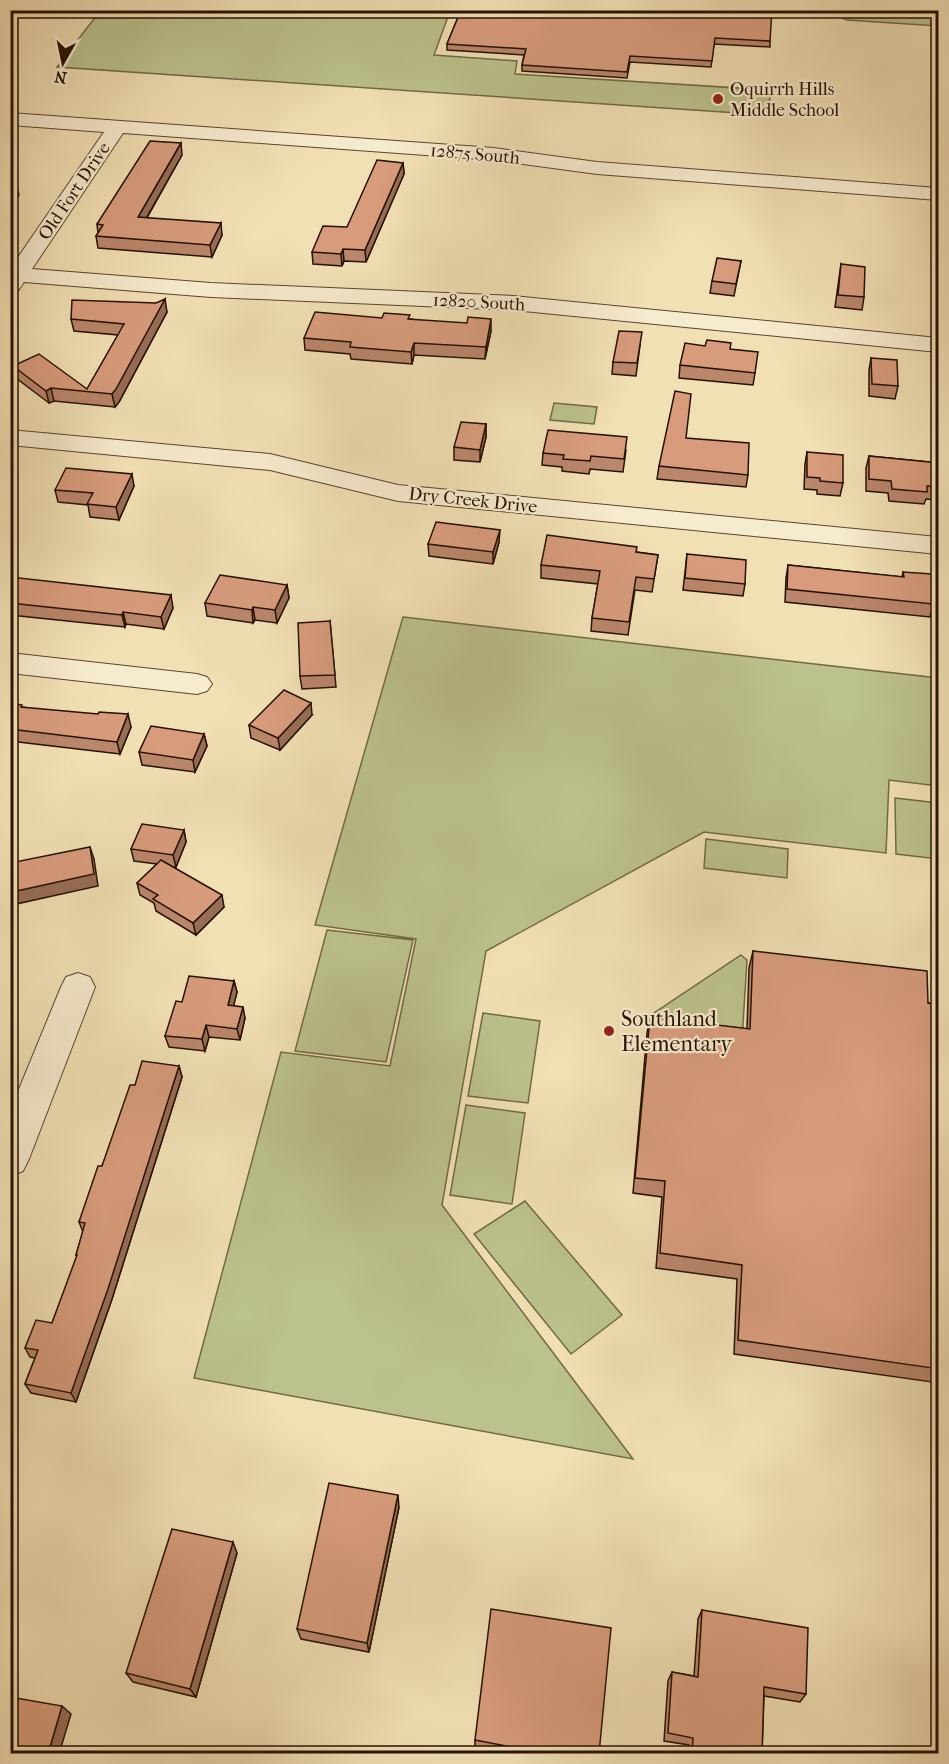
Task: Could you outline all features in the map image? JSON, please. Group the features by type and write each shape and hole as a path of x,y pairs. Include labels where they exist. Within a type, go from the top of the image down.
{"street":[{"name":"12875 South","path":"10,119 494,154 597,168 939,194"},
{"name":"Old Fort Drive","path":"14,280 117,127"},
{"name":"12820 South","path":"14,280 513,303 939,345"},
{"name":"Dry Creek Drive","path":"10,436 259,461 302,469 398,493 939,546"},
{"path":"10,663 197,684"},
{"path":"10,1159 78,987"}],"green space":[{"path":"837,10 938,11 938,26 847,20 831,13"},
{"path":"100,11 450,11 434,55 517,61 515,74 770,90 769,115 57,67"},
{"path":"554,403 597,407 594,424 550,420"},
{"path":"403,617 938,678 938,786 889,780 886,853 704,832 486,951 442,1205 633,1459 194,1378 281,1052 390,1066 416,939 315,925"},
{"path":"895,798 938,803 938,859 896,854"},
{"path":"706,839 788,849 787,878 704,868"},
{"path":"327,930 413,940 386,1062 295,1051"},
{"path":"741,955 747,960 742,1040 648,1030 648,1017"},
{"path":"483,1013 540,1021 528,1103 468,1096"},
{"path":"466,1105 525,1113 512,1204 450,1195"},
{"path":"525,1201 622,1315 571,1354 474,1234"}],"building":[{"path":"461,10 772,10 770,41 715,38 712,61 630,56 627,72 522,65 526,49 447,44"},
{"path":"150,141 181,143 138,217 221,223 210,245 96,236 103,225 97,224"},
{"path":"377,160 403,163 365,250 343,249 341,254 312,252 323,226 347,227"},
{"path":"10,179 16,183 10,192"},
{"path":"717,258 741,261 736,284 712,281"},
{"path":"841,264 865,267 864,297 838,295"},
{"path":"165,299 112,394 51,388 46,391 13,366 39,354 87,389 124,324 71,319 72,300 156,303"},
{"path":"315,312 382,318 384,313 410,315 408,319 467,323 468,317 491,319 486,347 414,343 411,352 350,347 351,342 304,338"},
{"path":"619,331 642,332 637,363 613,362"},
{"path":"707,340 731,343 730,349 758,352 755,373 680,365 685,343 705,346"},
{"path":"871,358 897,360 898,386 872,384"},
{"path":"675,391 691,394 686,438 749,443 748,475 659,466"},
{"path":"461,422 486,424 480,450 454,447"},
{"path":"548,430 627,437 624,459 591,456 590,461 563,459 564,455 543,453"},
{"path":"807,452 843,455 843,483 820,481 820,478 807,477"},
{"path":"869,456 939,463 939,487 927,486 927,492 892,489 891,481 869,479"},
{"path":"66,468 132,474 116,507 87,504 93,493 55,490"},
{"path":"436,522 500,530 493,552 428,544"},
{"path":"547,535 637,547 636,552 658,555 654,579 636,577 629,622 592,618 600,571 541,565"},
{"path":"687,554 746,560 745,584 685,578"},
{"path":"788,565 904,577 903,572 932,574 933,604 787,589"},
{"path":"220,575 287,585 275,610 253,607 252,610 205,603"},
{"path":"10,577 171,595 161,617 10,603"},
{"path":"330,621 335,675 300,676 298,623"},
{"path":"284,690 311,703 278,738 249,725"},
{"path":"10,703 22,705 21,707 98,714 99,712 128,714 117,742 10,729"},
{"path":"151,726 204,734 193,760 139,752"},
{"path":"142,824 184,830 173,855 131,849"},
{"path":"90,847 94,874 12,892 10,863"},
{"path":"161,860 222,895 193,923 153,899 158,895 137,883"},
{"path":"753,951 927,971 928,1003 939,1005 939,1369 738,1340 742,1265 660,1253 665,1181 635,1178 650,1017 750,1029"},
{"path":"189,976 234,981 228,1005 243,1007 237,1029 206,1025 202,1039 165,1036 176,1001 182,1002"},
{"path":"142,1061 179,1066 108,1289 71,1393 25,1384 38,1350 25,1348 36,1320 52,1323 77,1255 85,1223 79,1222 98,1166 102,1166 130,1085 135,1085"},
{"path":"329,1483 398,1495 367,1643 297,1629"},
{"path":"172,1529 233,1542 190,1689 126,1673"},
{"path":"491,1609 611,1628 599,1754 548,1754 475,1740"},
{"path":"702,1610 808,1628 806,1694 764,1687 762,1754 692,1754 693,1738 668,1733 672,1672 698,1677"},
{"path":"10,1697 62,1706 48,1754 10,1754"}],"place":[{"name":"Oquirrh Hills Middle School","path":"718,99"},
{"name":"Southland Elementary","path":"609,1031"}]}
